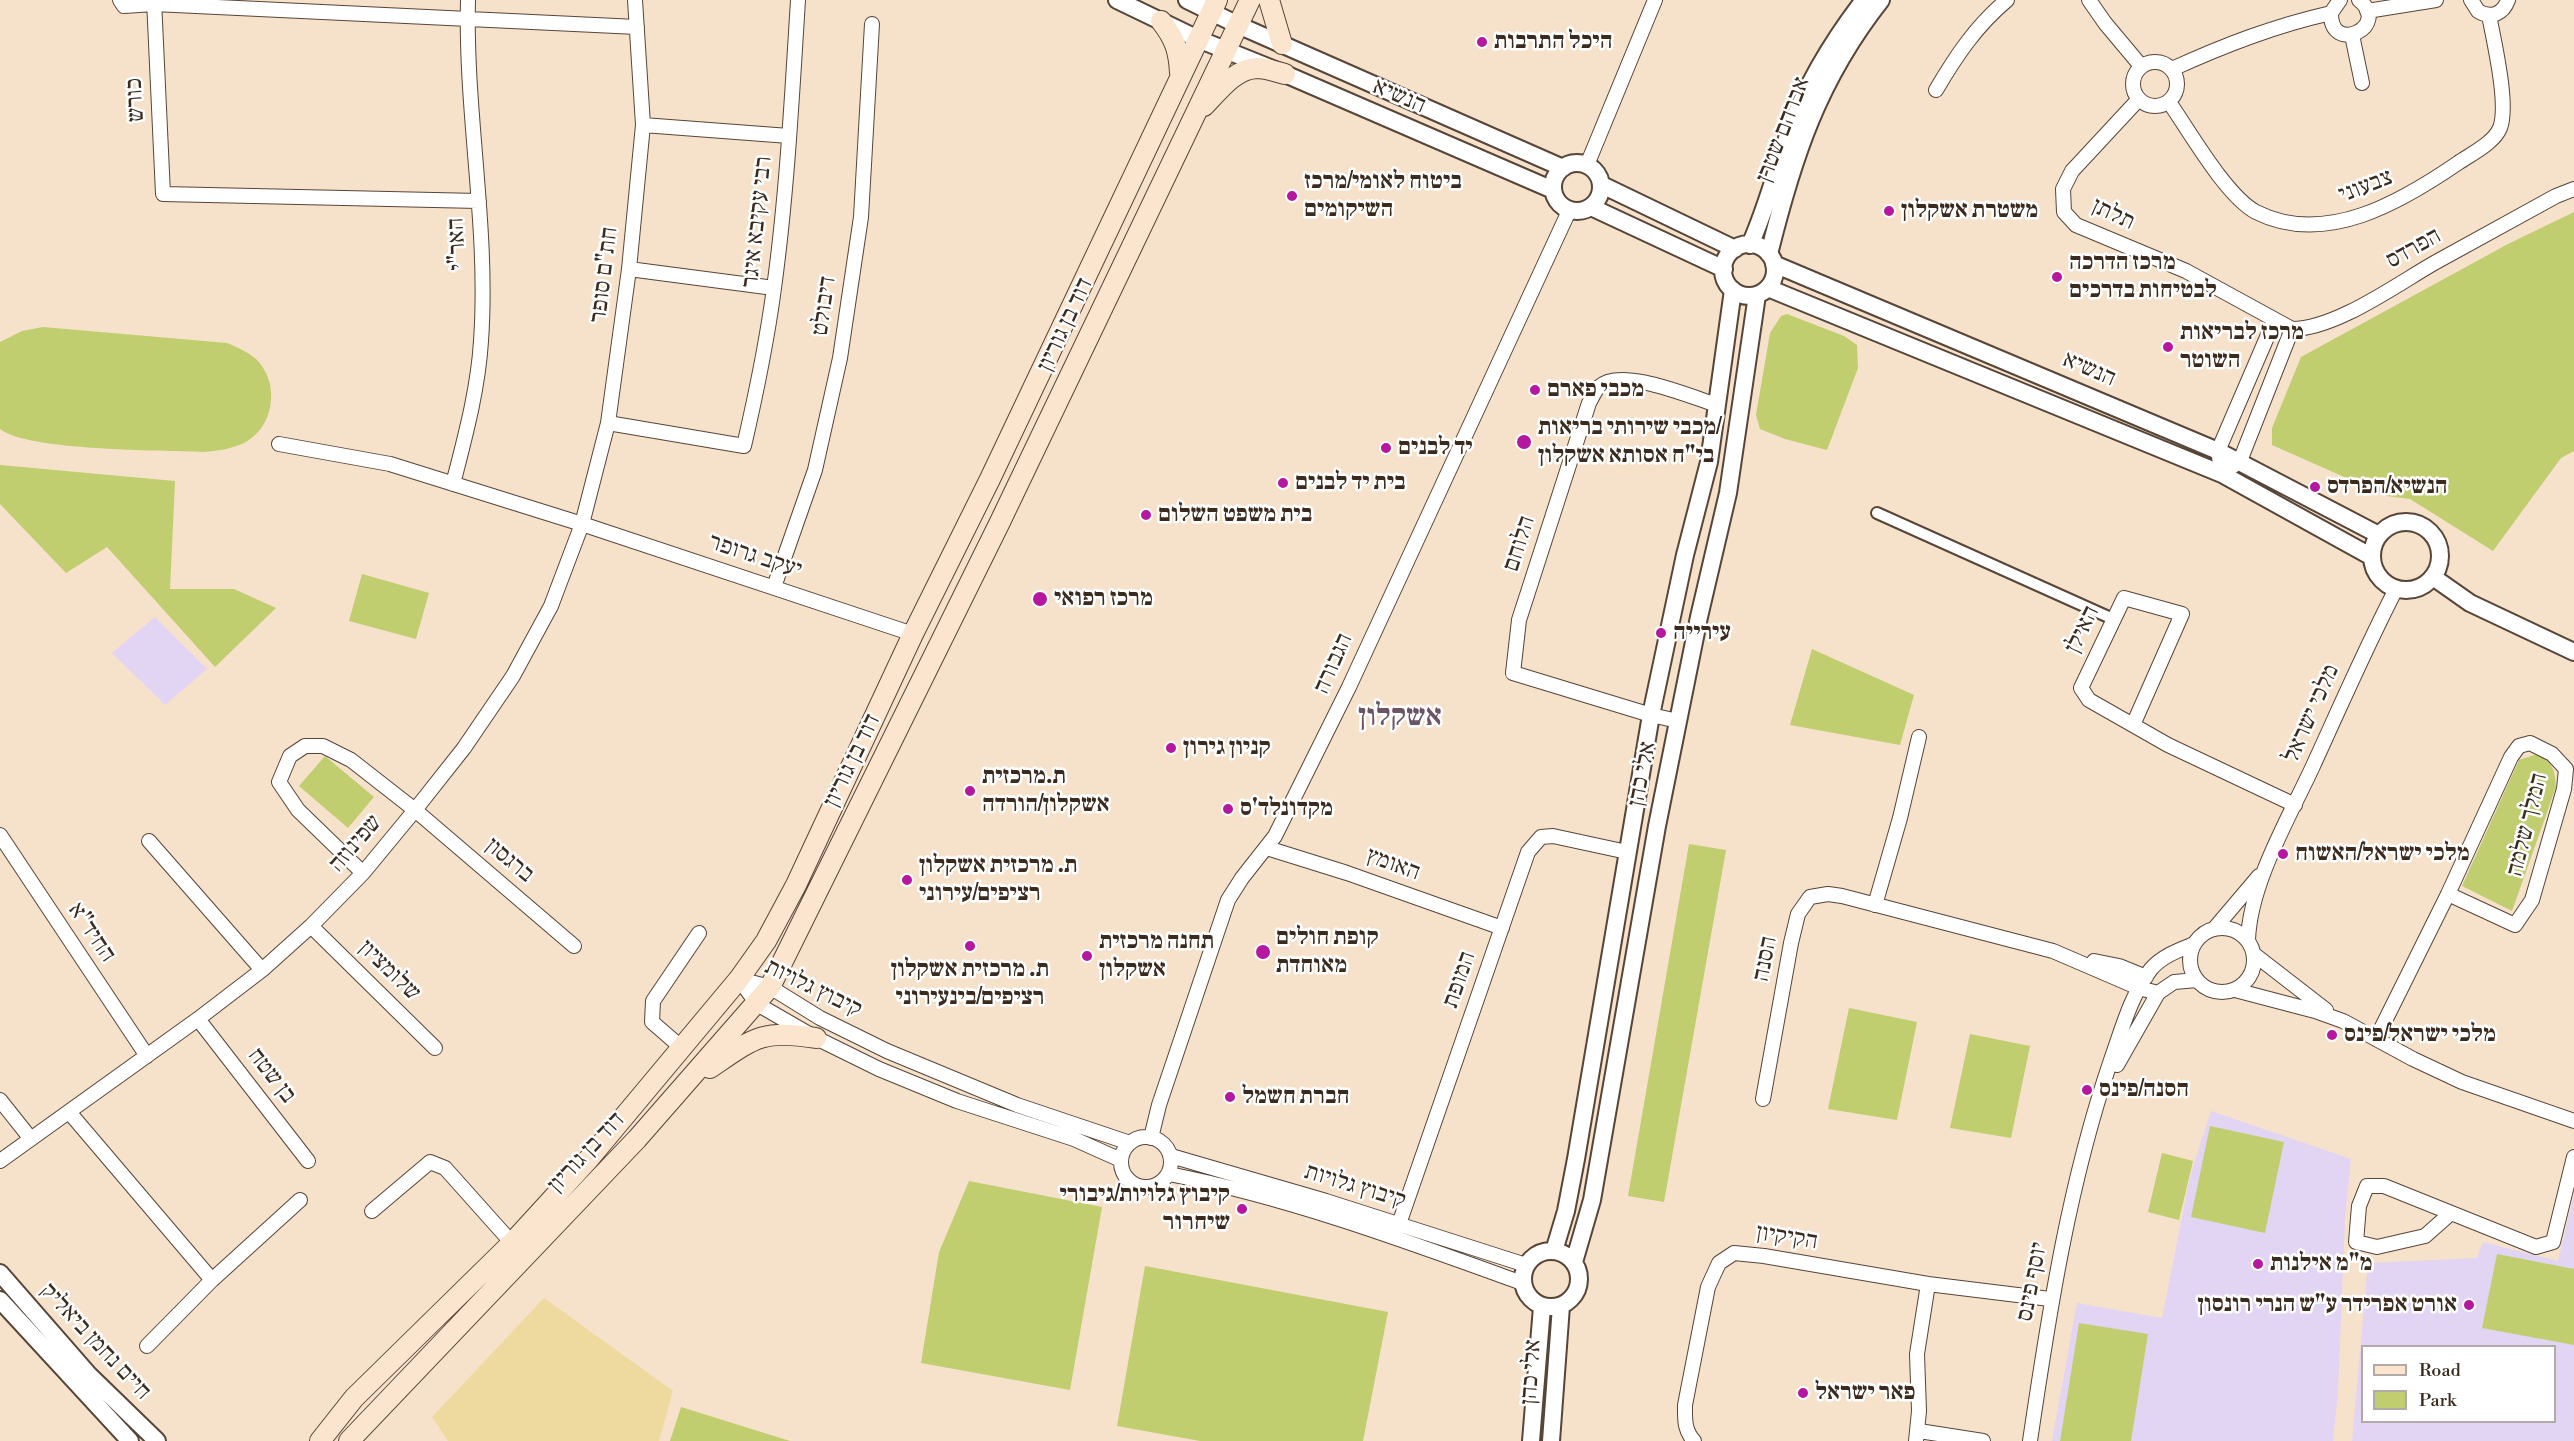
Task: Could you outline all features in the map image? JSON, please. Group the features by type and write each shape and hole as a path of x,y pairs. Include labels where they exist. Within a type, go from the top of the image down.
{"main road":[{"name":"דוד בן גוריון","path":"352,1438 637,1139 770,987 999,524 1250,0"},
{"path":"1269,0 1282,44"},
{"name":"דוד בן גוריון","path":"320,1441 354,1398 512,1243 587,1161 739,979 766,940 796,885 913,634 990,479 1214,6"},
{"path":"1161,21 1173,36 1179,51 1180,76"},
{"path":"1194,116 1232,77 1244,70 1258,68 1285,74"},
{"path":"681,1089 759,1037 774,1034 816,1038"}],"street":[{"path":"120,0 124,6 154,2 311,6 468,19 637,27"},
{"name":"האר\"י","path":"453,484 476,395 483,284 468,0"},
{"name":"חת\"ם סופר","path":"582,524 608,423 629,269 643,125 634,0"},
{"name":"חת\"ם סופר","path":"637,27 642,0"},
{"name":"רבי עקיבא איגר","path":"608,423 744,446 760,374 774,288 789,136 798,0"},
{"name":"הנשיא","path":"1117,0 1198,39 1285,74 1553,190"},
{"name":"הנשיא","path":"1187,0 1214,6 1238,25 1563,168"},
{"path":"1587,165 1655,0"},
{"name":"אברהם שטרן","path":"1742,247 1761,220 1790,129 1807,90 1829,51 1864,0"},
{"name":"אברהם שטרן","path":"1772,259 1797,153 1816,104 1833,71 1881,0"},
{"path":"1935,90 1962,46 1987,17 2007,0"},
{"path":"2089,0 2105,23 2142,66"},
{"path":"2172,69 2282,24 2331,13 2340,0"},
{"path":"2331,13 2336,29 2340,33 2352,35 2365,26 2363,6 2436,0"},
{"path":"2471,0 2478,11 2489,15 2500,12 2508,0"},
{"name":"כורש","path":"154,2 164,194 479,201"},
{"name":"צבעוני","path":"2169,102 2229,190 2254,211 2283,224 2315,226 2352,219 2418,190 2486,144 2499,130 2504,113 2489,15"},
{"name":"דיבולט","path":"774,587 815,470 840,358 861,217 872,24"},
{"path":"2352,35 2362,83"},
{"path":"2161,62 2172,69 2178,83 2174,97 2169,102 2150,106 2138,100 2134,93 2133,78 2142,66 2161,62"},
{"name":"תלתן","path":"2138,100 2072,171 2063,189 2064,212 2076,225 2186,271 2274,321"},
{"path":"643,125 789,136"},
{"path":"1572,163 1587,165 1600,177 1602,193 1597,203 1591,207 1577,212 1569,211 1559,204 1553,190 1557,174 1572,163"},
{"path":"1602,185 1742,247 1760,247 1772,259 1773,281 1762,291 1748,296 1733,291 1726,281 1724,269 1725,261 1742,247"},
{"name":"הפרדס","path":"2292,329 2308,329 2335,320 2473,242 2574,189"},
{"path":"1591,207 1724,269"},
{"name":"הגבורה","path":"1151,1137 1159,1106 1228,900 1242,878 1268,848 1349,687 1569,211"},
{"name":"הנשיא","path":"1772,259 2218,451 2379,534"},
{"path":"629,269 774,288"},
{"name":"אלי כהן","path":"1554,1251 1566,1211 1576,1159 1651,715 1685,555 1709,462 1733,291"},
{"name":"הנשיא","path":"1762,291 2222,474 2372,557"},
{"name":"אלי כהן","path":"1574,1262 1594,1188 1655,837 1728,493 1762,291"},
{"path":"2274,321 2292,329 2240,461 2222,474 2218,451 2274,321"},
{"name":"הלוחם","path":"1678,721 1651,715 1513,672 1519,620 1589,403 1599,386 1615,380 1633,379 1717,405"},
{"name":"יעקב גרופר","path":"279,444 390,464 582,524 913,634"},
{"path":"1877,513 2113,619"},
{"path":"2397,523 2418,524 2427,529 2439,547 2438,568 2433,577 2416,589 2396,589 2379,577 2372,557 2379,534 2397,523"},
{"name":"שפינוזה","path":"0,1161 198,1019 262,970 363,873 464,748 513,676 551,606 582,524"},
{"path":"2433,577 2470,603 2574,652"},
{"name":"מלכי ישראל","path":"2248,940 2252,909 2270,859 2373,633 2396,589"},
{"name":"האילן","path":"2133,724 2182,614 2124,598 2081,688 2089,700 2168,745 2295,805"},
{"path":"1875,905 1900,818 1919,737"},
{"name":"המלך שלמה","path":"2376,1039 2448,894 2511,757 2519,747 2530,743 2559,759 2566,769 2564,789 2532,900 2515,925 2448,894"},
{"name":"ברגסון","path":"363,873 298,810 279,782 290,756 305,746 323,746 351,760 414,810 574,946"},
{"name":"החיד\"א","path":"0,835 147,1056"},
{"name":"המופת","path":"1400,1224 1528,852 1541,837 1553,836 1627,852"},
{"path":"148,841 262,970"},
{"name":"האומץ","path":"1268,848 1347,873 1502,928"},
{"name":"מלכי ישראל","path":"2214,929 2251,888 2270,859"},
{"name":"הסנה","path":"1763,1099 1798,914 1810,897 1828,894 2071,957 2119,966 2158,993"},
{"name":"שלומציון","path":"310,926 435,1048"},
{"path":"2343,1021 2295,1005 2235,990 2214,992 2197,980 2190,963 2194,944 2206,932 2214,929 2233,929 2248,940 2255,955 2302,993 2343,1021 2462,1082 2574,1121"},
{"path":"682,1048 652,1023 653,1001 699,933"},
{"name":"יוסף פינס","path":"2030,1441 2050,1299 2087,1133 2121,1032 2143,982 2160,960 2194,944"},
{"path":"2235,990 2244,985 2251,976 2255,955"},
{"name":"קיבוץ גלויות","path":"739,979 770,987 820,1018 887,1051 1017,1105 1130,1143"},
{"name":"קיבוץ גלויות","path":"739,979 757,1004 816,1038 879,1069 918,1086 1074,1139 1121,1160"},
{"path":"2158,993 2174,982 2197,980"},
{"name":"יוסף פינס","path":"2087,1133 2121,1057 2158,993"},
{"name":"בן שטח","path":"198,1019 308,1161"},
{"path":"0,1100 32,1139"},
{"path":"69,1112 212,1280"},
{"path":"1144,1137 1151,1137 1164,1144 1171,1156 1169,1174 1158,1185 1143,1188 1125,1175 1121,1160 1130,1143 1144,1137"},
{"name":"קיבוץ גלויות","path":"1171,1156 1400,1224 1526,1265"},
{"path":"2451,1213 2426,1236 2377,1247 2356,1242 2359,1206 2367,1186 2384,1186 2536,1247 2553,1242 2574,1157"},
{"path":"372,1211 430,1162 445,1168 512,1243"},
{"name":"קיבוץ גלויות","path":"1169,1174 1225,1185 1336,1218 1522,1283"},
{"path":"147,1346 212,1280 300,1200"},
{"path":"1554,1251 1574,1262 1579,1279 1578,1287 1575,1295 1561,1306 1542,1307 1528,1298 1522,1283 1526,1265 1538,1254 1554,1251"},
{"name":"הקיקיון","path":"1694,1441 1688,1435 1685,1423 1685,1405 1708,1287 1719,1263 1734,1253 1928,1284 2050,1299"},
{"name":"חיים נחמן ביאליק","path":"0,1273 38,1320 89,1375 157,1441"},
{"path":"1928,1284 1917,1354 1917,1436 1983,1441"},
{"name":"חיים נחמן ביאליק","path":"0,1300 130,1441"},
{"name":"אלי כהן","path":"1551,1441 1561,1306"},
{"name":"אלי כהן","path":"1531,1441 1542,1307"}],"shaded area":[{"path":"155,617 207,669 165,705 112,653"},
{"name":"מ\"מ אילנות","path":"2211,1111 2351,1159 2345,1220 2338,1392 2333,1441 2052,1441 2077,1303 2162,1318 2190,1177"},
{"name":"אורט אפרידר ע\"ש הנרי רונסון","path":"2574,1195 2574,1441 2352,1441 2368,1263 2477,1258 2483,1242 2558,1261"}],"green space":[{"path":"2574,212 2574,451 2561,458 2493,551 2410,499 2387,496 2272,445 2272,428 2301,357 2508,244"},
{"path":"1787,314 1844,336 1857,345 1858,368 1827,450 1785,439 1760,429 1756,415 1770,333 1781,316"},
{"path":"43,327 227,343 253,356 264,369 271,392 268,416 254,436 244,443 203,452 96,448 37,442 15,436 0,429 0,342 22,331"},
{"path":"0,465 175,481 170,589 234,589 276,608 215,667 107,547 66,573 0,504"},
{"path":"362,574 429,593 416,639 349,621"},
{"path":"1812,649 1914,695 1900,745 1790,725"},
{"path":"2537,754 2547,760 2552,767 2556,787 2512,911 2462,886 2519,760"},
{"path":"325,756 374,797 348,828 299,786"},
{"path":"1689,844 1726,850 1664,1202 1628,1196"},
{"path":"1849,1008 1917,1022 1897,1120 1828,1109"},
{"path":"1970,1034 2030,1046 2011,1138 1950,1128"},
{"path":"2210,1126 2284,1142 2265,1233 2191,1217"},
{"path":"2162,1153 2193,1161 2179,1220 2148,1212"},
{"path":"969,1181 1102,1207 1070,1390 921,1363 939,1252"},
{"path":"2497,1254 2574,1269 2574,1345 2482,1328"},
{"path":"1145,1266 1388,1312 1363,1441 1200,1441 1117,1426"},
{"path":"2079,1323 2148,1334 2131,1441 2060,1441"},
{"path":"681,1407 790,1441 670,1441"}],"sand":[{"path":"544,1298 673,1391 659,1441 448,1441 432,1417"}],"place":[{"name":"היכל התרבות","path":"1482,42"},
{"name":"ביטוח לאומי/מרכז השיקומים","path":"1292,196"},
{"name":"משטרת אשקלון","path":"1889,211"},
{"name":"מרכז הדרכה לבטיחות בדרכים","path":"2057,277"},
{"name":"מרכז לבריאות השוטר","path":"2168,347"},
{"name":"מכבי פארם","path":"1535,390"},
{"name":"מכבי שירותי בריאות/ בי\"ח אסותא אשקלון","path":"1524,442"},
{"name":"יד לבנים","path":"1386,448"},
{"name":"בית יד לבנים","path":"1283,483"},
{"name":"הנשיא/הפרדס","path":"2315,487"},
{"name":"בית משפט השלום","path":"1146,515"},
{"name":"מרכז רפואי","path":"1040,599"},
{"name":"עירייה","path":"1661,633"},
{"name":"קניון גירון","path":"1171,748"},
{"name":"ת.מרכזית אשקלון/הורדה","path":"970,791"},
{"name":"מקדונלד'ס","path":"1228,809"},
{"name":"מלכי ישראל/האשוח","path":"2283,854"},
{"name":"ת. מרכזית אשקלון רציפים/עירוני","path":"907,880"},
{"name":"ת. מרכזית אשקלון רציפים/בינעירוני","path":"970,946"},
{"name":"קופת חולים מאוחדת","path":"1263,952"},
{"name":"תחנה מרכזית אשקלון","path":"1087,956"},
{"name":"מלכי ישראל/פינס","path":"2332,1035"},
{"name":"הסנה/פינס","path":"2087,1090"},
{"name":"חברת חשמל","path":"1230,1097"},
{"name":"קיבוץ גלויות/גיבורי שיחרור","path":"1242,1209"},
{"name":"מ\"מ אילנות","path":"2258,1264"},
{"name":"אורט אפרידר ע\"ש הנרי רונסון","path":"2469,1305"},
{"name":"פאר ישראל","path":"1803,1393"}],"district":[{"name":"אשקלון","path":"1400,718"}]}
